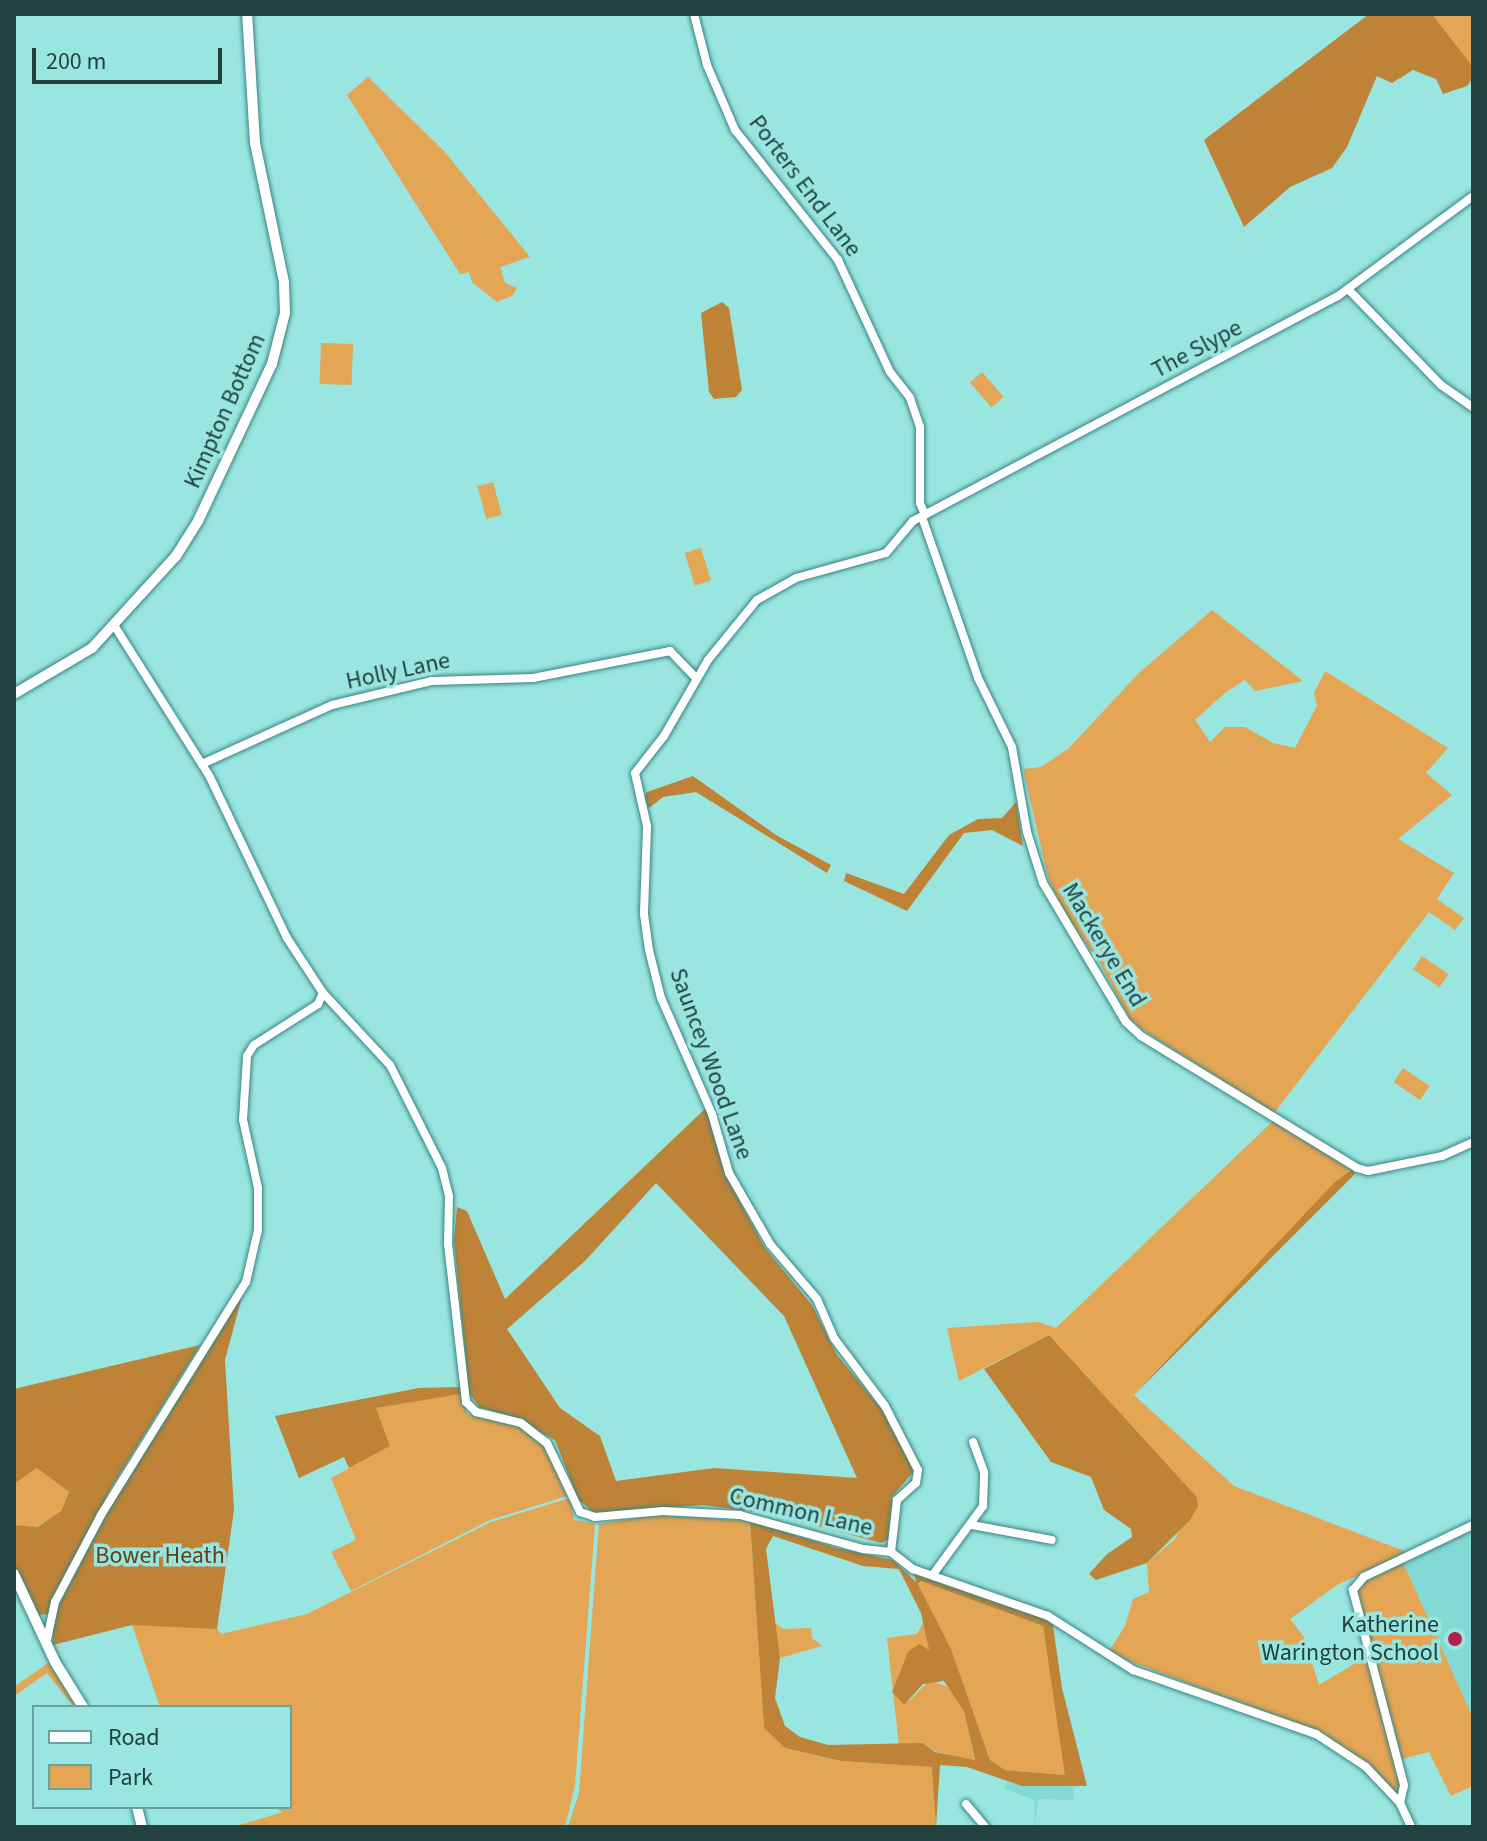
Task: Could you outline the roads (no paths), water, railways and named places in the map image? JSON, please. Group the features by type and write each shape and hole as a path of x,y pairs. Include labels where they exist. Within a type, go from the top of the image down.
{"main road":[{"name":"Kimpton Bottom","path":"14,694 92,648 115,627 189,538 272,364 283,327 283,268 255,143 247,14"},
{"path":"14,1574 46,1645 82,1705"}],"street":[{"name":"Porters End Lane","path":"694,14 707,65 735,130 838,260 890,372 910,398 920,427 920,503 924,516"},
{"name":"The Slype","path":"924,516 1348,289 1473,196"},
{"path":"1348,289 1441,385 1473,407"},
{"name":"Sauncey Wood Lane","path":"891,1552 897,1500 916,1483 918,1470 885,1406 834,1338 817,1299 770,1244 729,1173 712,1114 661,998 649,950 644,913 647,826 635,773 664,736 696,678 757,600 796,578 886,553 910,523 920,503"},
{"name":"Sauncey Wood Lane","path":"910,523 924,516"},
{"name":"Mackerye End","path":"924,516 978,678 1012,747 1027,832 1043,883 1126,1022 1141,1036 1357,1168 1368,1171 1442,1156 1473,1142"},
{"path":"46,1645 49,1621 142,1443 246,1282 258,1230 258,1188 243,1120 247,1056 254,1045 318,1004 323,993 287,938 202,764 115,627"},
{"name":"Holly Lane","path":"202,764 332,705 432,681 533,678 670,651 696,678"},
{"name":"Common Lane","path":"323,993 390,1065 442,1168 470,1408 521,1423 547,1443 584,1515 740,1515 863,1549 891,1552 913,1569 934,1573 1048,1616 1133,1670 1316,1734 1366,1767 1400,1803 1411,1827"},
{"path":"934,1573 983,1506 985,1485 973,1442"},
{"path":"972,1525 1052,1540"},
{"path":"1400,1803 1404,1785 1353,1590 1364,1577 1473,1525"},
{"path":"37,1623 49,1621"},
{"path":"966,1805 985,1827"}],"place":[{"name":"Katherine Warington School","path":"1455,1639"}],"park label":[{"name":"Bower Heath","path":"160,1556"}]}
